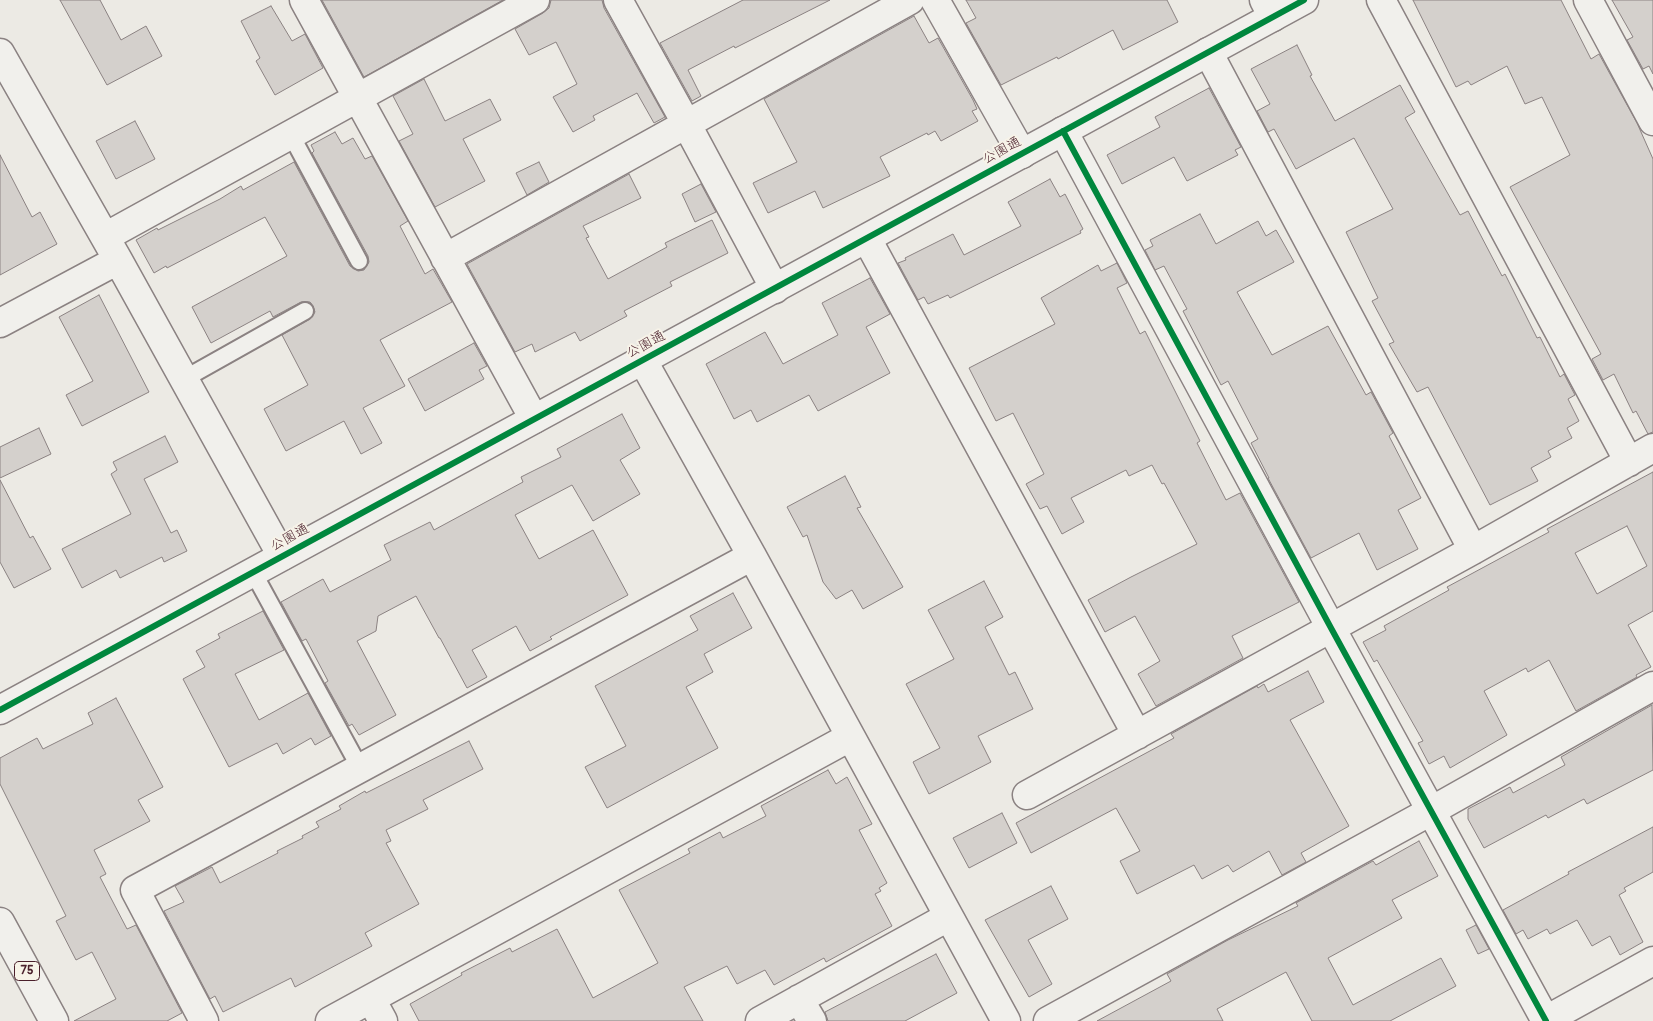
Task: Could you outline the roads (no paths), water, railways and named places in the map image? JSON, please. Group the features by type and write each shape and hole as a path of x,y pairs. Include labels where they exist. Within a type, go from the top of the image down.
{"street":[{"path":"304,0 534,420"},
{"path":"105,237 535,0"},
{"path":"618,0 775,289"},
{"path":"445,258 910,0"},
{"path":"935,0 1022,154"},
{"name":"公園通","path":"0,710 1208,52 1269,8 1304,0"},
{"path":"1381,0 1629,462"},
{"path":"1588,0 1653,121"},
{"path":"1208,52 1473,550"},
{"path":"0,53 118,260 282,556"},
{"path":"1063,131 1331,628 1546,1021 1653,961"},
{"path":"867,238 1137,735"},
{"path":"0,323 118,260"},
{"path":"643,361 752,556 1006,1021"},
{"path":"1028,795 1473,550 1653,448"},
{"path":"204,1021 135,890 752,556"},
{"path":"1048,1021 1431,811 1653,686"},
{"path":"330,1021 377,1010 850,737"},
{"path":"760,1021 805,1010 948,917"},
{"name":"75","path":"0,922 54,1021"}],"lane":[{"path":"291,135 359,261"},
{"path":"184,379 305,311"},
{"path":"253,572 360,768"}]}
